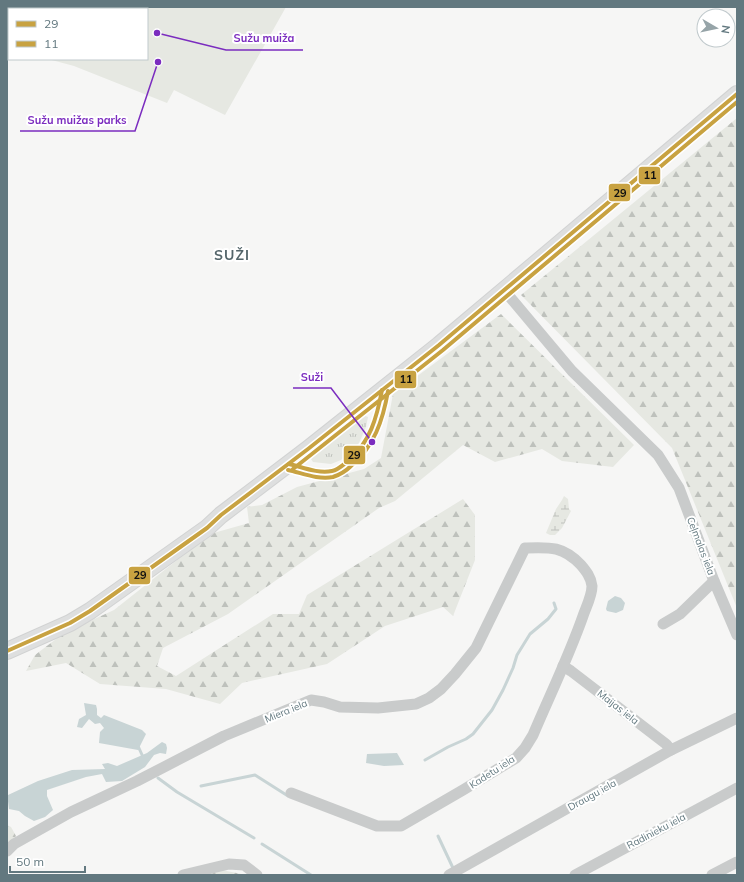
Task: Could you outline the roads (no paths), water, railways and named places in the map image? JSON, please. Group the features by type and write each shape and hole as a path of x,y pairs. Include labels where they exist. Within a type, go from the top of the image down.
{"main road":[{"path":"7,651 70,623 90,611 207,528 439,345 737,94"}],"street":[{"name":"Ceļmalas iela","path":"504,290 572,371 661,459 679,488 714,581 737,635"},
{"name":"Miera iela","path":"7,852 14,844 71,812 224,736 310,700 324,702 340,707 378,708 416,704 429,698 441,689 476,648 525,548 539,547 558,549"},
{"name":"Kadetu iela","path":"291,793 377,826 401,826 516,758 525,748 533,734 580,625 589,600 592,586 588,573 572,556 558,549"},
{"path":"663,624 680,614 714,581"},
{"name":"Maijas iela","path":"563,666 666,744 671,750"},
{"name":"Draugu iela","path":"449,875 671,750 737,718"},
{"name":"Radinieku iela","path":"575,875 737,788"},
{"path":"712,875 737,862"},
{"path":"183,875 230,864 244,865 257,875"}],"waterway":[{"path":"425,760 473,734 492,710 503,690 517,655 530,634 548,619 556,609 554,603"},
{"path":"138,746 143,757"},
{"path":"201,786 255,775 288,796"},
{"path":"158,778 177,792 254,838"},
{"path":"438,836 453,868"},
{"path":"262,844 311,875"}],"place":[{"name":"Sužu muiža","path":"157,33"},
{"name":"Sužu muižas parks","path":"158,62"},
{"name":"Suži","path":"372,442"}],"district":[{"name":"SUŽI","path":"232,255"}]}
